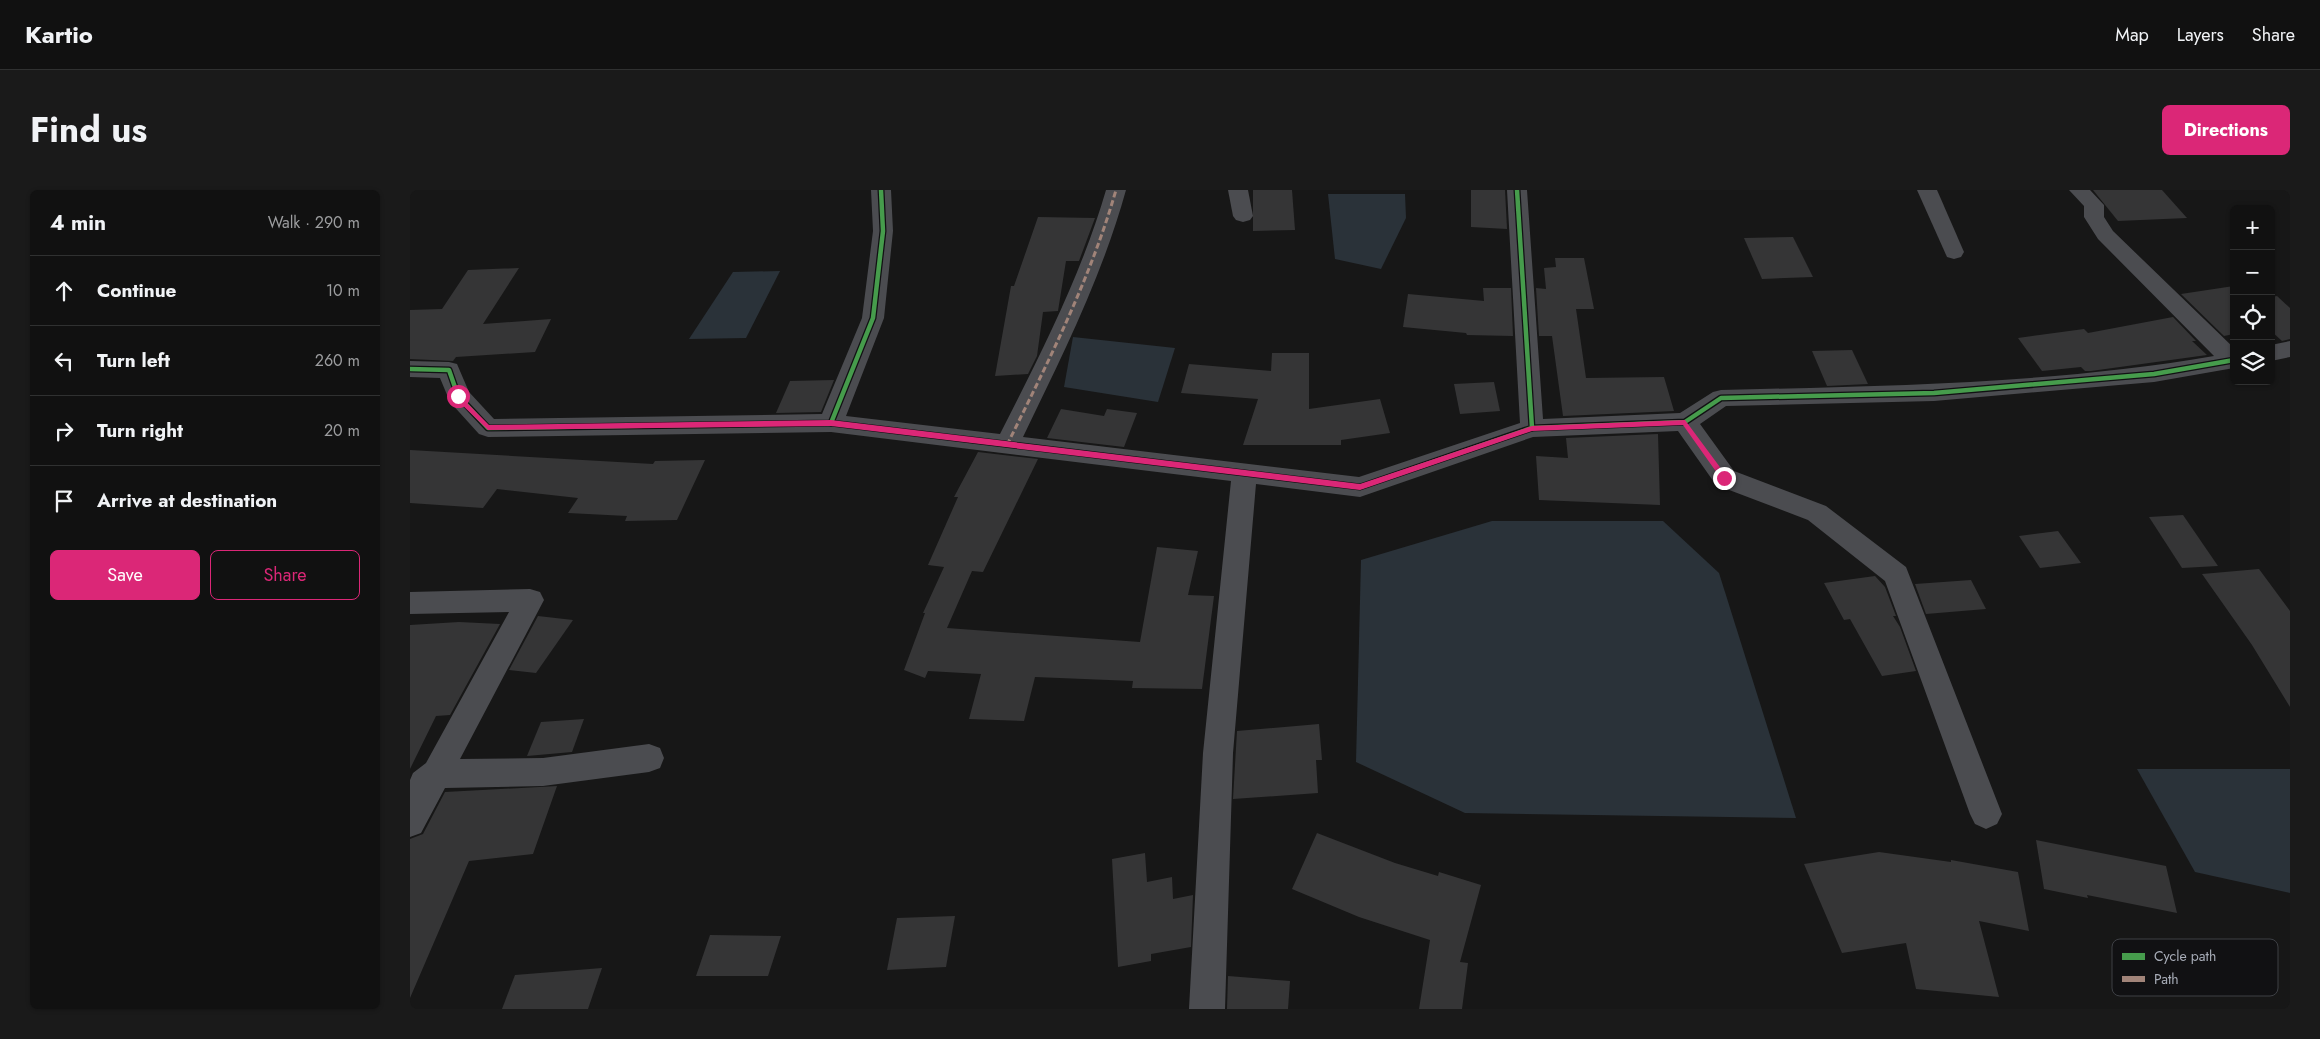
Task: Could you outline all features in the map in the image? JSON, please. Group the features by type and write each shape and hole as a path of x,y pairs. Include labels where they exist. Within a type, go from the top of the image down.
{"street":[{"path":"831,423 873,318 883,231 881,190"},
{"path":"1007,444 1081,293 1106,230 1116,190"},
{"path":"1238,190 1243,216"},
{"path":"1517,190 1532,428"},
{"path":"1927,190 1954,252"},
{"path":"2079,190 2094,205 2094,217 2104,235 2230,357"},
{"path":"2275,352 2290,349"},
{"path":"410,369 449,370 458,396 488,428 831,423 1360,487 1532,428 1685,422 1721,398 1934,393 2154,374 2230,361"},
{"path":"1685,422 1724,478 1817,513 1896,575 1986,814"},
{"path":"1207,1009 1218,753 1244,473"},
{"path":"410,603 530,600 434,774 410,822"},
{"path":"410,796 434,774 543,772 648,758"}],"shaded area":[{"path":"1328,194 1405,194 1406,218 1381,269 1335,259"},
{"path":"780,271 746,338 689,339 733,272"},
{"path":"1073,337 1175,348 1158,402 1064,387"},
{"path":"1492,521 1663,521 1719,573 1796,818 1465,813 1356,762 1361,560"},
{"path":"2137,769 2290,769 2290,893 2195,872"}],"building":[{"path":"1253,190 1292,190 1295,230 1253,231"},
{"path":"1471,190 1505,190 1507,229 1471,227"},
{"path":"2093,190 2162,190 2187,218 2118,221"},
{"path":"1038,217 1095,218 1079,261 1066,261 1058,311 1043,312 1037,356 1028,374 995,376 1011,286 1014,286"},
{"path":"1793,237 1813,277 1762,279 1744,238"},
{"path":"1555,258 1584,258 1594,309 1576,309 1586,378 1664,377 1674,411 1563,416 1552,336 1539,336 1536,288 1546,289 1544,268 1556,267"},
{"path":"519,268 483,324 551,319 535,352 456,357 453,361 410,359 410,310 442,309 468,270"},
{"path":"2230,287 2230,335 2224,336 2181,294"},
{"path":"1483,288 1511,288 1513,336 1467,335 1466,333 1403,327 1408,294 1484,301"},
{"path":"2275,296 2290,308 2290,339 2282,341 2275,335"},
{"path":"2173,317 2196,341 2192,341 2207,355 2091,371 2085,371 2081,367 2042,371 2018,338 2084,329 2088,333"},
{"path":"1852,350 1868,384 1827,386 1812,351"},
{"path":"1272,353 1309,353 1309,409 1380,399 1390,433 1341,440 1341,445 1243,445 1258,399 1181,393 1189,364 1271,371"},
{"path":"834,380 821,412 776,413 790,381"},
{"path":"1494,382 1500,411 1460,414 1454,384"},
{"path":"1061,409 1104,416 1107,409 1137,413 1124,447 1047,438"},
{"path":"1658,434 1660,505 1539,500 1536,456 1568,458 1566,438"},
{"path":"410,450 653,464 655,461 705,460 677,520 625,521 627,516 568,513 578,498 497,489 483,508 410,503"},
{"path":"978,452 1038,459 983,572 972,571 947,628 1140,642 1157,547 1198,551 1188,595 1214,596 1202,689 1132,688 1133,681 1035,677 1024,721 969,719 981,674 928,671 925,678 904,670 925,613 923,613 944,567 928,565 958,497 954,497"},
{"path":"2183,515 2218,566 2182,568 2149,517"},
{"path":"2058,531 2081,563 2040,568 2019,536"},
{"path":"2259,569 2290,611 2290,707 2252,645 2202,574"},
{"path":"1875,576 1885,587 1896,616 1893,616 1900,627 1916,671 1882,676 1850,619 1844,620 1824,583"},
{"path":"1971,580 1986,609 1926,614 1915,584"},
{"path":"538,616 573,620 536,673 509,670"},
{"path":"459,622 500,624 450,715 436,716 410,769 410,625"},
{"path":"584,719 572,752 527,756 541,722"},
{"path":"1319,724 1322,760 1316,760 1318,793 1233,799 1237,731"},
{"path":"557,786 533,854 469,861 410,998 410,839 423,834 445,792"},
{"path":"1317,833 1395,863 1438,876 1439,872 1481,885 1460,962 1468,963 1462,1009 1419,1009 1430,940 1359,917 1292,889"},
{"path":"2036,840 2166,866 2177,913 2087,895 2088,898 2044,889"},
{"path":"1879,852 1951,862 1951,860 2018,872 2029,931 1979,921 1999,997 1916,989 1906,943 1842,953 1804,864"},
{"path":"1145,853 1147,882 1172,877 1173,899 1193,895 1191,947 1151,954 1151,961 1118,967 1112,859"},
{"path":"955,916 946,967 887,970 897,918"},
{"path":"710,935 781,936 768,976 696,976"},
{"path":"602,968 588,1009 502,1009 515,975"},
{"path":"1228,976 1290,981 1288,1009 1227,1009"}],"marked path":[{"path":"1007,445 1082,289 1106,224 1116,190"}],"cycle path":[{"path":"410,369 449,370 458,396 488,428 831,423 873,318 883,231 881,190"},
{"path":"831,423 1360,487 1532,428 1517,190"},
{"path":"1532,428 1685,422 1721,398 1934,393 2154,374 2230,361"}],"route":[{"path":"458,396 488,428 831,423 1360,487 1532,428 1685,422 1724,478"}]}
